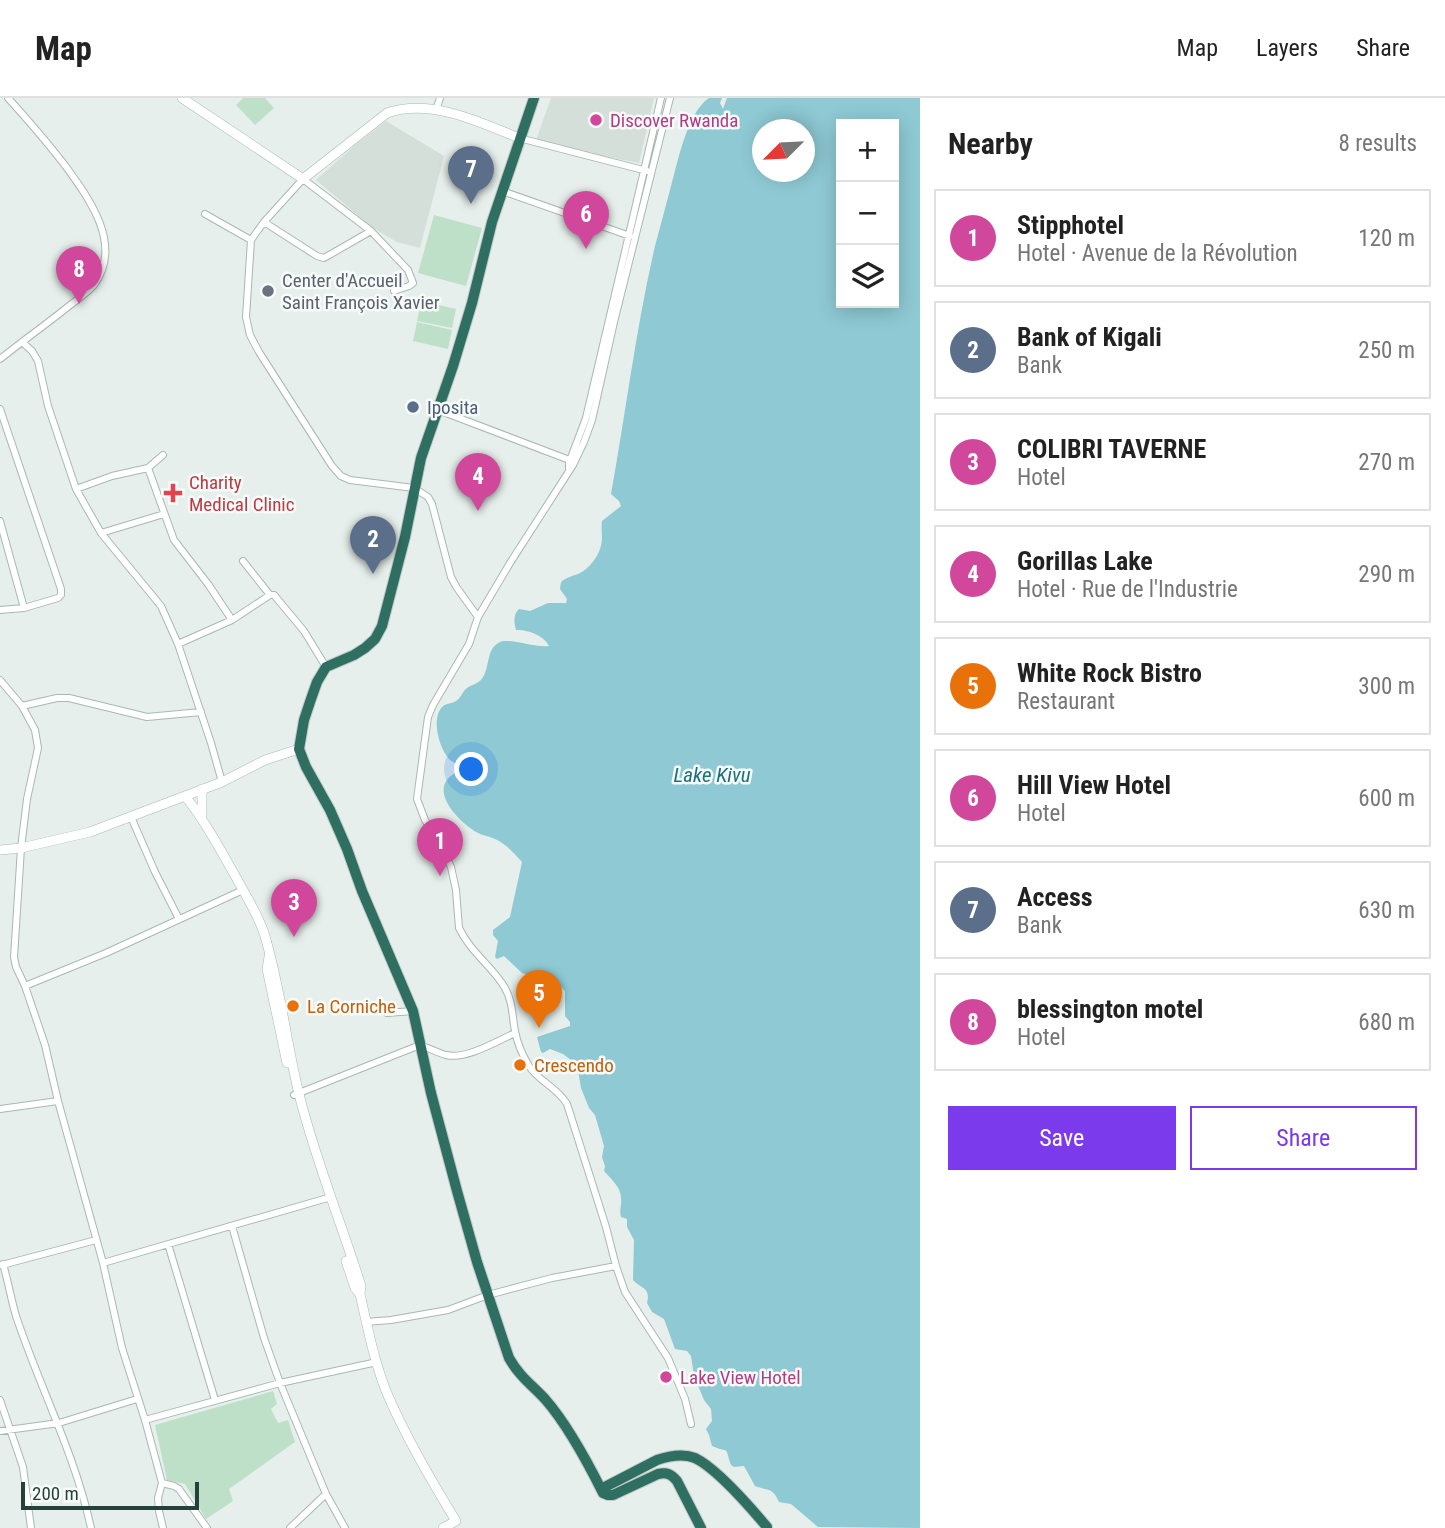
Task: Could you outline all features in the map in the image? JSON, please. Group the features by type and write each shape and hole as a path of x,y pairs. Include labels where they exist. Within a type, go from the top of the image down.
{"highway":[{"path":"534,98 502,191 468,315 421,458 405,537 382,626 375,639 365,648 326,667 304,720 299,749 330,810 414,1011 443,1139 509,1358 517,1372 557,1416 603,1493 613,1495 658,1475 672,1475 701,1528"},
{"path":"601,1489 657,1460 687,1456 709,1468 767,1527"}],"street":[{"path":"1,355 22,342 94,285 102,270 106,253 97,214 87,195 44,138 8,98"},
{"path":"182,98 303,179 372,231 408,270 413,283 394,291"},
{"path":"436,110 440,98"},
{"path":"632,237 643,170 661,98"},
{"path":"670,98 652,172 632,237 589,419 571,463 478,617 470,644 428,717 417,799 425,820 451,867 459,928 474,952 505,986 512,1003 515,1033 528,1065 533,1073 562,1094 568,1104 625,1292 668,1358 685,1399 691,1424"},
{"path":"478,617 451,577 428,497 414,488 350,480 341,476 332,466 250,335 246,317 251,240 303,179 387,113 398,109 419,107 436,110 519,138 652,172"},
{"path":"502,191 632,237"},
{"path":"205,214 251,240"},
{"path":"264,222 324,258 372,231"},
{"path":"22,342 38,361 48,406 76,489 101,533 161,606 178,643 222,782"},
{"path":"0,409 61,589 61,596 58,598 24,608 0,610"},
{"path":"438,410 571,463"},
{"path":"76,489 112,476 148,468 163,455"},
{"path":"148,468 174,540 232,620"},
{"path":"101,533 164,514"},
{"path":"0,521 24,608"},
{"path":"243,561 304,631 326,667"},
{"path":"178,643 232,620 270,595"},
{"path":"0,680 22,706 35,730 38,748 27,799 21,848 14,957 45,1045 103,1263 122,1348 162,1483 159,1498 163,1528"},
{"path":"22,706 69,698 147,717 201,712"},
{"path":"0,850 21,848 90,832 222,782 265,761 299,749"},
{"path":"202,789 202,817"},
{"path":"185,796 202,817 261,924 273,963 278,1009 297,1094 328,1198 348,1258 361,1286 360,1294 377,1362 388,1396 458,1525 443,1528"},
{"path":"131,817 179,919"},
{"path":"24,986 106,953 243,890"},
{"path":"387,1013 414,1011"},
{"path":"297,1094 420,1045 454,1056 468,1054 515,1033"},
{"path":"0,1110 58,1101"},
{"path":"103,1263 328,1198"},
{"path":"232,1226 264,1338 280,1383 327,1494 345,1528"},
{"path":"91,1528 78,1476 16,1314 2,1265 96,1240"},
{"path":"168,1244 215,1400"},
{"path":"366,1322 448,1310 488,1295 552,1278 616,1266"},
{"path":"145,1420 280,1383 377,1362"},
{"path":"0,1431 59,1423 137,1399"},
{"path":"0,1400 23,1467 31,1528"},
{"path":"162,1483 179,1489 206,1528"},
{"path":"290,1528 327,1494"}],"shaded area":[{"name":"Discover Rwanda","path":"551,98 654,98 639,163 535,143"},
{"path":"386,121 444,156 420,248 397,242 373,228 316,180"}],"green space":[{"path":"243,98 265,98 274,108 255,125 236,105"},
{"path":"434,215 482,228 466,286 418,273"},
{"path":"421,301 456,309 452,328 417,321"},
{"path":"417,322 452,330 448,349 413,341"},
{"path":"273,1391 277,1404 271,1409 278,1423 288,1420 295,1442 229,1489 233,1501 206,1519 185,1484 167,1480 155,1425"}],"water":[{"name":"Lake Kivu","path":"709,98 722,98 720,103 723,109 727,98 920,98 920,1528 818,1527 791,1504 779,1502 770,1490 755,1486 744,1466 734,1467 726,1451 712,1446 706,1429 712,1421 711,1409 704,1400 694,1376 691,1356 687,1351 675,1349 664,1319 652,1312 647,1303 648,1294 633,1280 634,1240 627,1227 627,1219 621,1217 621,1194 604,1171 604,1146 595,1115 589,1108 581,1088 578,1070 563,1054 550,1049 541,1052 537,1037 570,1026 565,1016 565,991 559,985 522,973 504,956 497,959 495,957 498,941 493,930 510,917 522,862 504,844 476,832 459,819 446,801 444,792 445,784 451,776 462,768 449,759 442,748 437,726 439,712 444,706 456,701 467,688 481,680 492,649 500,642 549,646 535,634 516,630 516,614 519,609 530,611 548,603 566,603 567,599 560,589 561,582 582,572 593,562 602,543 602,521 621,506 611,494 648,277 680,154 695,115"}],"place":[{"name":"Discover Rwanda","path":"596,120"},
{"name":"Access","path":"471,204"},
{"name":"Hill View Hotel","path":"586,249"},
{"name":"Center d'Accueil Saint François Xavier","path":"268,291"},
{"name":"blessington motel","path":"79,304"},
{"name":"Iposita","path":"413,407"},
{"name":"Charity Medical Clinic","path":"173,493"},
{"name":"Gorillas Lake","path":"478,511"},
{"name":"Bank of Kigali","path":"373,574"},
{"name":"Stipphotel","path":"440,876"},
{"name":"COLIBRI TAVERNE","path":"294,937"},
{"name":"La Corniche","path":"293,1006"},
{"name":"White Rock Bistro","path":"539,1028"},
{"name":"Crescendo","path":"520,1065"},
{"name":"Lake View Hotel","path":"666,1377"}]}
